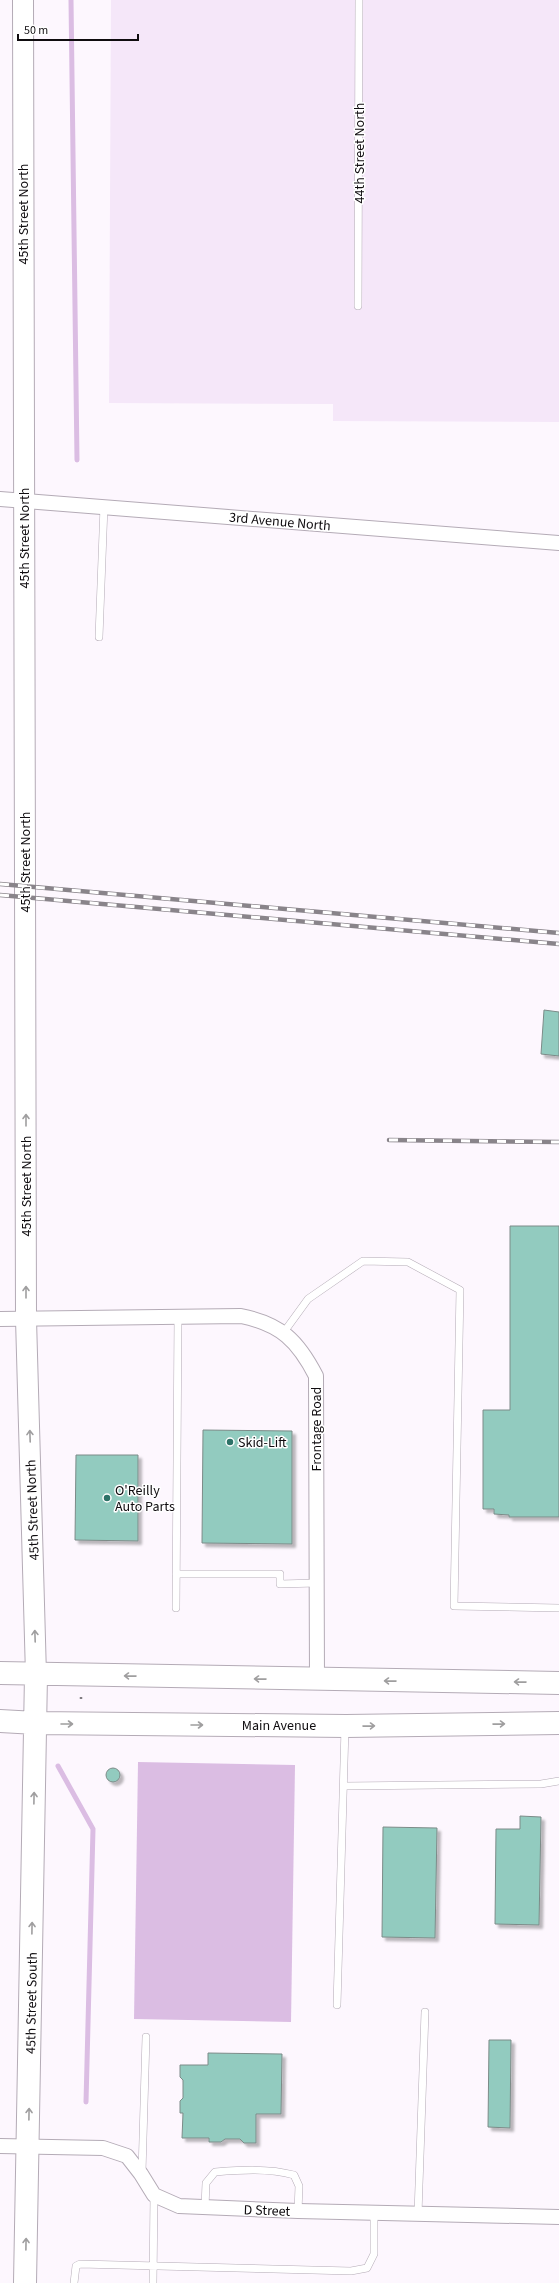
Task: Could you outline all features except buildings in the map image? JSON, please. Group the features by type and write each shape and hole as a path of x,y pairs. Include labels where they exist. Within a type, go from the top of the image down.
{"main road":[{"name":"45th Street North","path":"23,0 26,1319 36,1675 36,1724"},
{"path":"0,1673 36,1675 559,1683"},
{"name":"Main Avenue","path":"0,1720 36,1724 346,1726 559,1723"},
{"name":"45th Street South","path":"25,2283 36,1724"}],"street":[{"name":"3rd Avenue North","path":"0,499 104,506 559,544"},
{"name":"Frontage Road","path":"0,1319 241,1316 260,1320 284,1332 305,1354 316,1376 317,1680"},
{"path":"0,2146 103,2148 127,2156 142,2174 154,2195"},
{"name":"D Street","path":"154,2195 179,2206 298,2211 559,2217"}],"lane":[{"name":"44th Street North","path":"358,306 359,0"},
{"path":"99,637 104,506"},
{"path":"284,1332 308,1299 362,1261 408,1262 460,1290 454,1606 559,1608"},
{"path":"176,1608 178,1316"},
{"path":"176,1574 280,1574 280,1584 316,1584"},
{"path":"337,2005 346,1726"},
{"path":"344,1786 541,1784 559,1781"},
{"path":"418,2214 425,2012"},
{"path":"142,2174 146,2037"},
{"path":"205,2207 206,2183 215,2172 242,2170 279,2171 294,2175 298,2186 298,2211"},
{"path":"153,2283 154,2195"},
{"path":"74,2283 76,2266 80,2264 153,2264 351,2271 367,2268 374,2254 374,2213"}],"shaded area":[{"path":"111,0 559,0 559,422 333,421 333,404 109,403"},
{"path":"138,1762 295,1765 291,2022 134,2019"}],"waterway":[{"path":"71,0 77,460"},
{"path":"58,1766 93,1829 86,2102"}],"railway":[{"path":"0,884 559,933"},
{"path":"0,895 559,944"},
{"path":"389,1140 559,1142"}],"place":[{"name":"Skid-Lift","path":"230,1442"},
{"name":"O'Reilly Auto Parts","path":"107,1498"}]}
